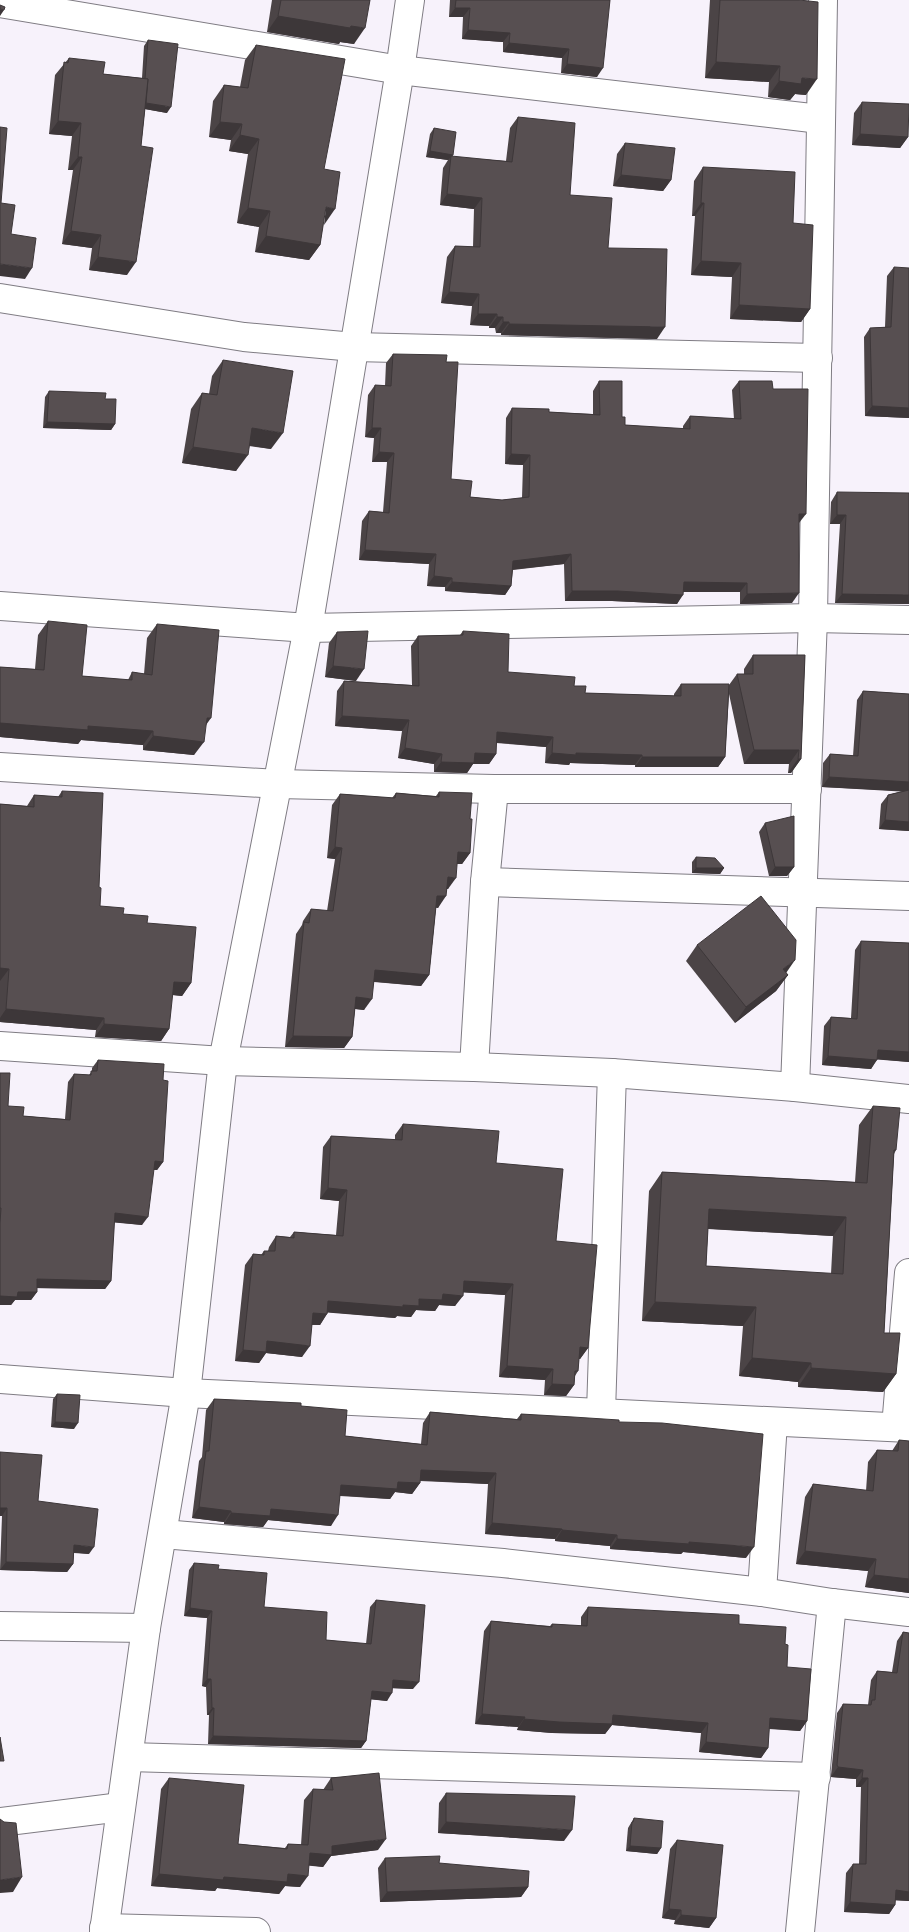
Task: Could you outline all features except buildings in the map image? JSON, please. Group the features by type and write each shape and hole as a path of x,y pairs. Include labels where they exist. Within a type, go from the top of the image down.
{"street":[{"path":"256,1932 104,1930 146,1628 186,1393 223,1061 308,628 410,0"},
{"path":"795,1087 813,618 823,0"},
{"path":"0,4 400,70 820,119"},
{"path":"0,298 244,337 354,347 818,358"},
{"path":"0,606 308,628 813,618 909,620"},
{"path":"0,767 278,784 494,789 807,789"},
{"path":"474,1067 494,789"},
{"path":"486,882 909,896"},
{"path":"0,1046 223,1061 474,1067 612,1073 795,1087 909,1099"},
{"path":"602,1412 612,1073"},
{"path":"0,1378 186,1393 903,1427 909,1273"},
{"path":"762,1592 773,1422"},
{"path":"163,1534 503,1563 762,1592 832,1604 909,1612"},
{"path":"800,1932 832,1604"},
{"path":"0,1626 146,1628"},
{"path":"129,1757 816,1777"},
{"path":"0,1822 121,1807"}]}
